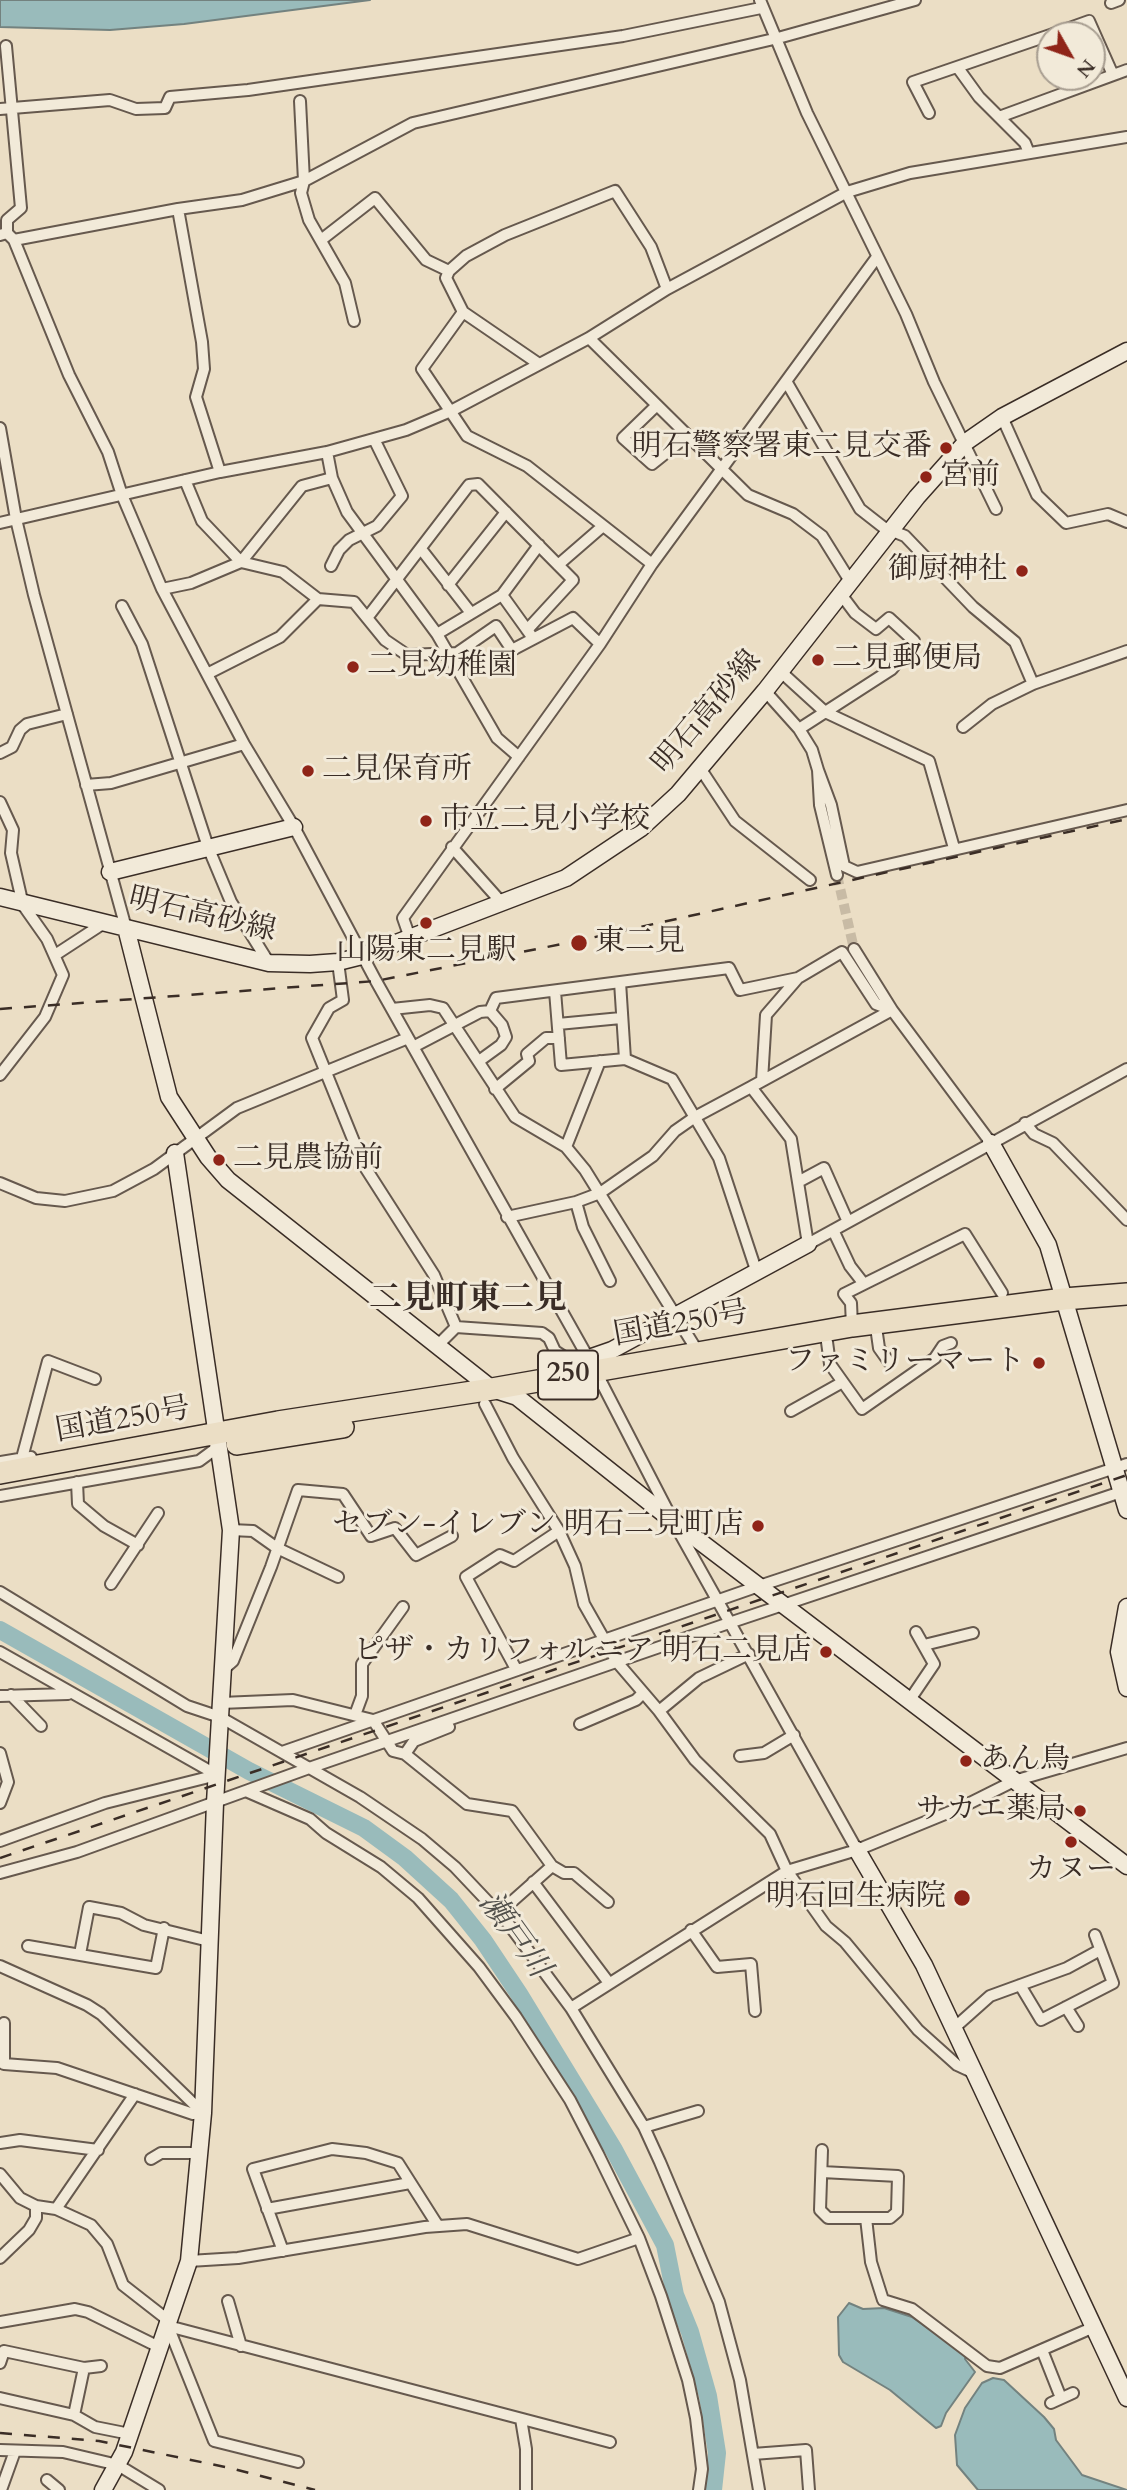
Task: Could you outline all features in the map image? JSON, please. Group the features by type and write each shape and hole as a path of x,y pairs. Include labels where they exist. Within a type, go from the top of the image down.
{"highway":[{"name":"国道250号","path":"488,1396 517,1397 595,1370 827,1342 1127,1294"},
{"name":"国道250号","path":"6,1472 217,1441 488,1396 595,1370 852,1325 1066,1305 1127,1307"}],"street":[{"path":"7,236 242,200 304,181 412,123 778,38 915,0"},
{"path":"0,109 110,100 136,109 165,108 170,97 248,90 623,36 760,4 778,38 807,113 996,509"},
{"path":"929,113 913,82 1036,40"},
{"path":"6,46 14,108 21,208 8,220 7,236 69,375 108,452 122,495 162,589 244,744 294,827 362,956 595,1370 673,1521 924,1965 1127,2398"},
{"path":"1106,59 1113,75"},
{"path":"958,68 1025,143 1030,153"},
{"path":"999,117 1127,69"},
{"path":"300,102 304,181 301,193 309,220 345,283 354,321"},
{"path":"0,523 220,472 327,452 406,430 451,411 589,338 667,289 847,192 910,173 1127,137"},
{"path":"539,364 463,312 446,278 449,271 466,256 505,235 615,191 651,247 667,289"},
{"path":"321,240 374,198 426,260 449,271"},
{"path":"178,209 202,342 204,369 195,397 220,472"},
{"path":"410,938 403,918 600,644 652,564 877,257"},
{"path":"463,312 422,369 467,436 527,466 652,564"},
{"path":"589,338 748,495 807,523 822,536 855,613 876,629 889,618 914,641 892,669 799,729"},
{"name":"明石高砂線","path":"0,897 23,905 269,963 338,962 362,956 566,878 641,828 678,794 765,691 890,530 966,442 1002,417 1127,351"},
{"path":"786,381 860,509 890,530 905,536 973,607 1015,642 1033,684"},
{"path":"656,406 623,438 652,464 687,436"},
{"path":"1002,417 1025,461 1037,495 1066,523 1108,514 1127,522"},
{"path":"0,428 16,519 169,1097 195,1138 236,1187 438,1345 488,1396 513,1458 559,1531 575,1566 584,1604 617,1662 659,1711 695,1760 770,1834 787,1871 826,1926 845,1942 918,2030 957,2065 972,2072"},
{"path":"331,566 339,550 377,526 402,496 374,439"},
{"path":"327,452 332,478 347,512 437,634 497,738 519,757"},
{"path":"162,589 191,583 241,562 302,486 332,478"},
{"path":"186,480 202,522 241,562 283,572 318,599 354,602 367,618 385,640 407,655 416,657 457,653 496,625 512,650 530,635 573,580 478,484 469,485 367,618"},
{"path":"448,585 506,512"},
{"path":"558,565 603,526"},
{"path":"437,634 502,595 539,545"},
{"path":"421,549 471,613"},
{"path":"502,595 530,635"},
{"path":"207,674 280,637 318,599"},
{"path":"122,606 142,643 183,763 208,848 231,902 269,963"},
{"path":"530,635 573,618 600,644"},
{"path":"962,727 992,704 1033,684 1127,651"},
{"path":"780,671 825,712 929,761 954,848"},
{"path":"765,691 799,729 812,750 831,805 844,866 858,872 1127,810"},
{"path":"0,753 12,747 20,730 27,724 68,714"},
{"path":"86,785 111,783 244,744"},
{"path":"700,768 735,821 810,880"},
{"path":"818,770 820,805 837,875"},
{"path":"0,802 13,831 11,853 23,905 55,955 63,975 45,1017 0,1075"},
{"path":"110,872 294,827"},
{"path":"452,848 502,903"},
{"path":"55,955 104,923"},
{"path":"854,949 892,1010 991,1143 1048,1245 1121,1466 1127,1510"},
{"path":"762,1082 766,1015 798,978 842,952 876,1004 892,1010"},
{"path":"338,962 344,1000 329,1008 312,1038 363,1164 434,1275 456,1327"},
{"path":"490,1011 496,998 729,968 740,990 798,978"},
{"path":"620,982 625,1059"},
{"path":"555,991 561,1065 625,1059 672,1079 719,1158 757,1273"},
{"path":"392,1009 430,1005 443,1008 515,1117 566,1147 600,1193 698,1352"},
{"path":"507,1217 576,1202 600,1193 653,1156 675,1131 695,1117 892,1010"},
{"path":"0,1183 36,1198 65,1201 113,1191 154,1168 237,1108 327,1071 457,1026 480,1012 490,1011"},
{"path":"478,1061 501,1045 506,1037 502,1025 490,1011"},
{"path":"558,1024 621,1018"},
{"path":"495,1089 529,1061 527,1054 546,1038 559,1038"},
{"path":"566,1147 600,1061"},
{"path":"595,1370 612,1350 1127,1069"},
{"path":"751,1087 791,1139 808,1244"},
{"path":"1025,1123 1034,1133 1053,1143 1124,1213"},
{"path":"103,2490 118,2465 130,2434 189,2261 204,2113 215,1803 231,1530 175,1153"},
{"path":"798,1182 824,1168 848,1222"},
{"path":"576,1202 583,1227 610,1281"},
{"path":"833,1230 850,1266 864,1284"},
{"path":"852,1325 851,1303 844,1294 965,1234 1002,1293"},
{"path":"438,1345 456,1327 541,1333 549,1338 555,1351 569,1360 595,1370"},
{"path":"877,1334 879,1348 888,1362"},
{"path":"827,1342 830,1364 862,1409 935,1358 943,1346 951,1343"},
{"path":"95,1379 48,1361 6,1472 77,1482 199,1461 217,1441"},
{"path":"791,1411 841,1382"},
{"path":"517,1397 673,1521 1127,1866"},
{"path":"282,1752 759,1586 1121,1466"},
{"path":"77,1482 78,1504 104,1526 138,1545"},
{"path":"225,1668 233,1661 298,1490 343,1494 371,1536 395,1528 416,1555 452,1536"},
{"path":"0,1873 77,1852 312,1767 732,1622 1124,1491"},
{"path":"111,1584 158,1513"},
{"path":"231,1530 253,1531 277,1548 338,1577"},
{"path":"516,1670 466,1577 500,1555 514,1560 559,1531"},
{"path":"0,1592 187,1706 220,1710 293,1700 373,1720 393,1751 405,1754 467,1804 512,1811 552,1866 564,1873 575,1873 608,1902"},
{"path":"355,1715 362,1696 362,1664 403,1607"},
{"path":"1127,1607 1119,1652 1127,1688"},
{"path":"909,1701 934,1664 916,1632"},
{"path":"924,1645 973,1633"},
{"path":"0,1652 217,1774"},
{"path":"659,1711 699,1678 749,1654"},
{"path":"580,1724 636,1700 643,1693"},
{"path":"5,1695 71,1694"},
{"path":"5,1695 41,1726"},
{"path":"220,1710 422,1839 499,1913 571,2008 644,2127 719,2302 740,2380 759,2490"},
{"path":"405,1754 414,1741 451,1727"},
{"path":"740,1756 764,1753 794,1735"},
{"path":"571,2008 787,1871 857,1850 962,1807 1014,1781 1127,1748"},
{"path":"0,1752 8,1782 0,1803"},
{"path":"0,1842 105,1803 217,1774"},
{"path":"248,1792 310,1819 326,1833 381,1867 418,1898 516,2017 569,2100 639,2238 673,2327 688,2380 702,2469 699,2490"},
{"path":"499,1913 552,1866"},
{"path":"533,1882 609,1983"},
{"path":"80,1954 89,1908 121,1913 144,1925 209,1941"},
{"path":"27,1947 156,1968 164,1928"},
{"path":"691,1930 717,1967 751,1964 755,2011"},
{"path":"1020,1985 1041,2020 1113,1983 1095,1936"},
{"path":"953,2029 990,1996 1067,1968 1100,1950"},
{"path":"0,1966 88,2005 101,2014 204,2113"},
{"path":"1066,2007 1078,2026"},
{"path":"4,2023 2,2064 57,2068 193,2115 204,2113"},
{"path":"56,2209 135,2094"},
{"path":"644,2127 698,2111"},
{"path":"0,2143 20,2140 98,2150"},
{"path":"283,2251 253,2169 332,2149 366,2153 398,2164 438,2226"},
{"path":"822,2150 820,2210 828,2218 890,2218 897,2212 898,2176 822,2172"},
{"path":"151,2159 161,2153 200,2153"},
{"path":"0,2174 20,2198 36,2206 56,2209 91,2225 107,2244 123,2285 164,2317 214,2441 298,2462"},
{"path":"267,2209 410,2183"},
{"path":"0,2258 29,2230 36,2218 36,2206"},
{"path":"866,2218 871,2262 883,2300 912,2309 987,2366 1000,2368 1094,2327"},
{"path":"189,2261 283,2251 438,2226 467,2224 578,2259 639,2238"},
{"path":"228,2301 241,2346"},
{"path":"0,2322 75,2309 107,2320 159,2347"},
{"path":"168,2326 610,2442"},
{"path":"1042,2350 1056,2400 1073,2393"},
{"path":"0,2363 4,2351 84,2368 101,2366"},
{"path":"74,2415 84,2368"},
{"path":"0,2398 74,2415 95,2427 130,2434"},
{"path":"521,2419 526,2449 526,2490"},
{"path":"0,2450 62,2452 118,2465 159,2490"},
{"path":"753,2454 806,2450 808,2490"},
{"path":"1,2490 15,2451"},
{"path":"47,2480 59,2490"}],"water":[{"path":"0,0 370,0 184,24 110,30 0,27"},
{"path":"849,2303 863,2309 884,2308 912,2317 966,2355 965,2359 975,2372 946,2413 941,2426 936,2428 890,2390 843,2362 839,2355 838,2317"},
{"path":"993,2378 1004,2380 1044,2417 1054,2429 1056,2440 1082,2475 1127,2490 978,2490 957,2465 955,2435 965,2408 982,2383"}],"waterway":[{"name":"瀬戸川","path":"0,1630 249,1771 364,1828 405,1858 451,1900 483,1940 519,1994 614,2150 665,2245 675,2295 690,2332 708,2396 717,2453 713,2490"}],"tunnel":[{"path":"837,875 854,949"}],"railway":[{"path":"0,1009 376,981 577,941 1127,819"},
{"path":"0,1858 1127,1475"},
{"path":"0,2433 99,2441 230,2468 315,2490"}],"place":[{"name":"明石警察署東二見交番","path":"946,448"},
{"name":"宮前","path":"926,477"},
{"name":"御厨神社","path":"1022,571"},
{"name":"二見郵便局","path":"818,660"},
{"name":"二見幼稚園","path":"353,667"},
{"name":"二見保育所","path":"308,771"},
{"name":"市立二見小学校","path":"426,821"},
{"name":"山陽東二見駅","path":"426,923"},
{"name":"東二見","path":"579,943"},
{"name":"二見農協前","path":"219,1160"},
{"name":"ファミリーマート","path":"1039,1363"},
{"name":"セブン-イレブン 明石二見町店","path":"758,1526"},
{"name":"ピザ・カリフォルニア 明石二見店","path":"826,1652"},
{"name":"あん鳥","path":"966,1761"},
{"name":"サカエ薬局","path":"1080,1811"},
{"name":"カヌー","path":"1071,1842"},
{"name":"明石回生病院","path":"962,1898"}],"district":[{"name":"二見町東二見","path":"468,1300"}]}
